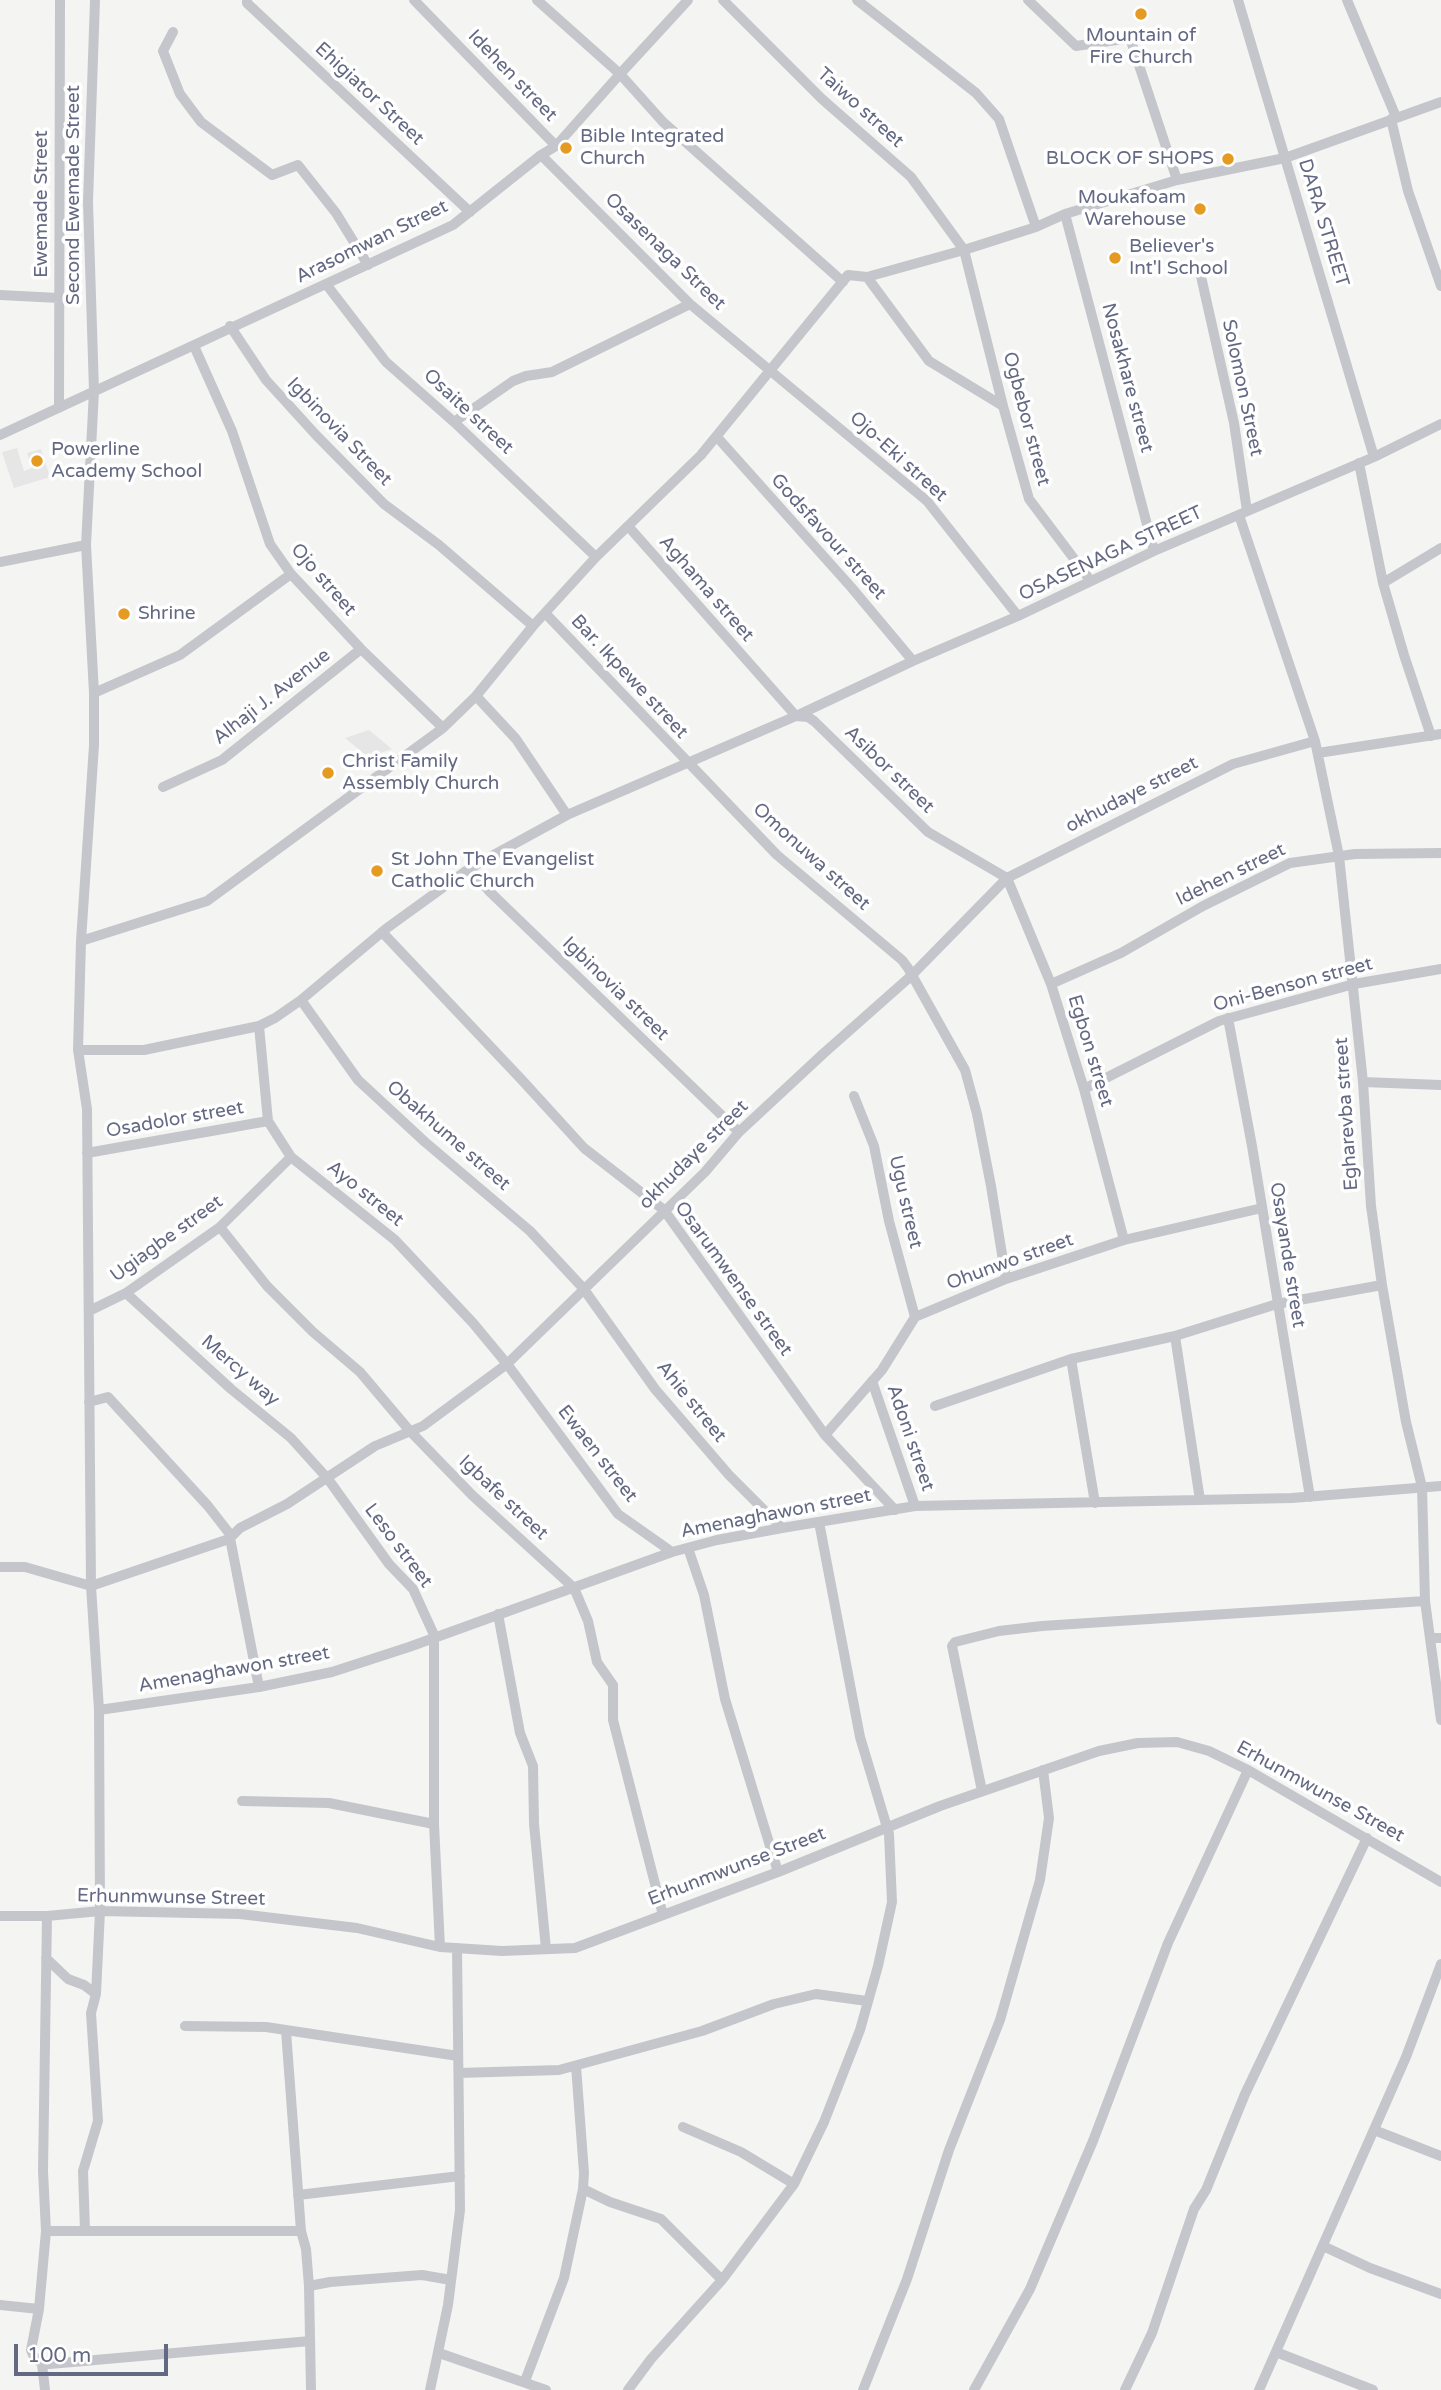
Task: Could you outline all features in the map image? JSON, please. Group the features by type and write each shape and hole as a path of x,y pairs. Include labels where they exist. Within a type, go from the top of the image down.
{"street":[{"name":"Ewemade Street","path":"59,408 61,0"},
{"name":"Second Ewemade Street","path":"85,2231 83,2171 98,2121 91,2013 96,1994 100,1911 99,1710 90,1586 87,1109 78,1050 81,941 94,745 86,545 94,391 88,202 95,0"},
{"name":"Ehigiator Street","path":"247,0 247,4 470,212"},
{"name":"Idehen street","path":"414,0 556,146"},
{"path":"537,0 620,74 663,122 843,282"},
{"name":"Arasomwan Street","path":"0,435 194,346 230,326 453,225 556,146 688,0"},
{"name":"Taiwo street","path":"723,0 822,100 911,177 964,250"},
{"path":"857,0 976,93 999,119 1036,227"},
{"path":"1028,0 1076,46 1130,38 1177,180"},
{"name":"DARA STREET","path":"1238,0 1374,457"},
{"path":"1348,0 1393,118 1408,191 1441,286"},
{"path":"173,32 163,51 180,94 201,122 272,175 298,164 336,213 368,265"},
{"path":"81,941 207,901 443,728 476,696 533,626 596,557 717,437 848,275 867,277 964,250 1036,227 1066,214 1177,180 1286,158 1441,102"},
{"name":"Osasenaga Street","path":"541,155 690,304 770,369"},
{"name":"Nosakhare street","path":"1066,214 1154,551"},
{"name":"Ogbebor street","path":"964,250 1029,499 1090,580"},
{"name":"Solomon Street","path":"1200,272 1234,423 1243,513"},
{"path":"867,277 929,361 1003,406"},
{"name":"Osaite street","path":"327,284 386,362 454,422 596,557"},
{"path":"0,295 59,298"},
{"path":"454,422 513,381 552,372 690,304"},
{"name":"Igbinovia Street","path":"230,326 266,380 384,504 439,545 533,626"},
{"name":"Ojo street","path":"194,346 232,431 270,544 291,574 361,649 443,728"},
{"name":"Ojo-Eki street","path":"770,369 927,501 1018,616"},
{"name":"OSASENAGA STREET","path":"470,868 567,814 796,716 1018,616 1154,551 1374,457 1441,424"},
{"name":"Godsfavour street","path":"717,437 913,661"},
{"path":"1318,753 1436,735 1404,655 1383,583 1359,463"},
{"name":"Egharevba street","path":"1243,513 1315,741 1339,856 1363,1082 1371,1206 1406,1422 1422,1487 1425,1601 1436,1638 1441,1720"},
{"name":"Aghama street","path":"628,526 758,675"},
{"path":"0,562 86,545"},
{"path":"1383,583 1441,548"},
{"path":"94,693 180,655 291,574"},
{"name":"Bar. Ikpewe street","path":"546,614 687,763"},
{"name":"Alhaji J. Avenue","path":"163,787 222,760 361,649"},
{"name":"Asibor street","path":"758,675 796,716 808,717 814,721 928,832 1007,878"},
{"path":"476,696 516,738 567,814"},
{"name":"okhudaye street","path":"90,1586 229,1539 240,1528 287,1504 375,1446 423,1426 507,1364 705,1172 738,1132 911,976 1007,878 1233,764 1315,741"},
{"name":"Omonuwa street","path":"687,763 777,855 902,960 965,1070 991,1186 1006,1279"},
{"name":"Idehen street","path":"1051,984 1121,953 1203,906 1290,863 1339,856 1441,853"},
{"path":"78,1050 144,1050 259,1026 302,1000 382,932 470,868"},
{"name":"Igbinovia street","path":"470,868 490,892 738,1132"},
{"name":"Egbon street","path":"1007,878 1051,984 1084,1089 1124,1240"},
{"name":"Osarumwense street","path":"382,932 583,1148 664,1210 825,1436 895,1510"},
{"name":"Oni-Benson street","path":"1084,1089 1219,1021 1354,984 1441,969"},
{"name":"Obakhume street","path":"302,1000 358,1080 425,1143 530,1231 583,1289"},
{"name":"Osayande street","path":"1228,1018 1310,1497"},
{"name":"Ayo street","path":"259,1026 268,1121 291,1157 395,1240 473,1323 507,1364"},
{"path":"1363,1082 1441,1085"},
{"name":"Ugu street","path":"854,1096 874,1146 889,1221 915,1317"},
{"name":"Osadolor street","path":"87,1153 268,1121"},
{"name":"Ugiagbe street","path":"89,1311 126,1293 220,1227 291,1157"},
{"name":"Ohunwo street","path":"915,1317 1006,1279 1124,1240 1262,1208"},
{"name":"Igbafe street","path":"220,1227 268,1286 313,1332 360,1372 409,1430 472,1495 574,1588"},
{"path":"935,1406 1071,1359 1175,1336 1277,1304 1382,1284"},
{"name":"Ahie street","path":"583,1289 655,1389 729,1475 782,1528"},
{"name":"Mercy way","path":"126,1293 231,1389 291,1438 327,1479"},
{"path":"825,1436 881,1370 915,1317"},
{"path":"1175,1336 1200,1500"},
{"path":"1071,1359 1095,1503"},
{"name":"Ewaen street","path":"507,1364 618,1514 672,1552"},
{"name":"Adoni street","path":"872,1381 915,1506"},
{"path":"89,1402 108,1397 208,1506 229,1533 259,1688"},
{"name":"Leso street","path":"327,1479 389,1564 413,1589 434,1638"},
{"name":"Amenaghawon street","path":"99,1710 259,1688 332,1672 672,1552 782,1528 915,1506 1310,1497 1441,1486"},
{"path":"628,2390 651,2359 722,2280 794,2184 824,2122 860,2030 878,1966 892,1902 887,1827 860,1737 819,1522"},
{"path":"688,1548 704,1595 726,1699 778,1872"},
{"path":"0,1567 25,1567 90,1586"},
{"path":"574,1588 588,1621 597,1662 613,1685 613,1720 663,1915"},
{"path":"982,1791 952,1646 955,1642 999,1631 1042,1626 1425,1601"},
{"path":"498,1614 520,1733 533,1766 534,1824 546,1950"},
{"path":"434,1638 434,1824 440,1947"},
{"name":"Erhunmwunse Street","path":"0,1916 47,1916 100,1911 240,1914 357,1928 440,1947 502,1951 575,1948 778,1872 887,1827 1043,1770 1099,1751 1138,1743 1177,1742 1209,1751 1248,1770 1441,1882"},
{"path":"863,2390 906,2279 949,2150 1000,2020 1040,1880 1049,1818 1043,1770"},
{"path":"974,2390 1030,2289 1093,2141 1168,1943 1248,1770"},
{"path":"242,1801 329,1803 434,1824"},
{"path":"1125,2390 1152,2333 1194,2209 1206,2190 1245,2094 1367,1838"},
{"path":"47,1916 43,2171 46,2231 39,2309 31,2350 37,2360 42,2364 310,2341"},
{"path":"430,2390 452,2280 460,2210 457,1948"},
{"path":"46,1958 68,1979 84,1985 96,1994"},
{"path":"1259,2390 1406,2057 1441,1964"},
{"path":"459,2073 559,2070 702,2031 774,2004 816,1994 867,2001"},
{"path":"185,2026 266,2027 458,2056"},
{"path":"286,2031 301,2231 306,2249 309,2286 311,2390"},
{"path":"525,2381 564,2278 583,2189 576,2066"},
{"path":"683,2127 741,2151 794,2184"},
{"path":"1374,2130 1441,2156"},
{"path":"298,2195 460,2176"},
{"path":"583,2189 610,2203 661,2220 722,2280"},
{"path":"46,2231 301,2231"},
{"path":"1322,2246 1370,2268 1441,2294"},
{"path":"309,2286 330,2281 422,2275 452,2280"},
{"path":"0,2305 39,2309"},
{"path":"1276,2352 1373,2390"},
{"path":"439,2353 546,2390"},
{"path":"42,2364 45,2390"}],"shaded area":[{"name":"Powerline Academy School","path":"17,448 24,471 32,468 27,453 41,449 50,477 14,488 2,452"},
{"path":"369,730 392,749 368,757 345,738"}],"place":[{"name":"Mountain of Fire Church","path":"1141,14"},
{"name":"Bible Integrated Church","path":"566,148"},
{"name":"BLOCK OF SHOPS","path":"1228,159"},
{"name":"Moukafoam Warehouse","path":"1200,209"},
{"name":"Believer's Int'l School","path":"1115,258"},
{"name":"Powerline Academy School","path":"37,461"},
{"name":"Shrine","path":"124,614"},
{"name":"Christ Family Assembly Church","path":"328,773"},
{"name":"St John The Evangelist Catholic Church","path":"377,871"}]}
